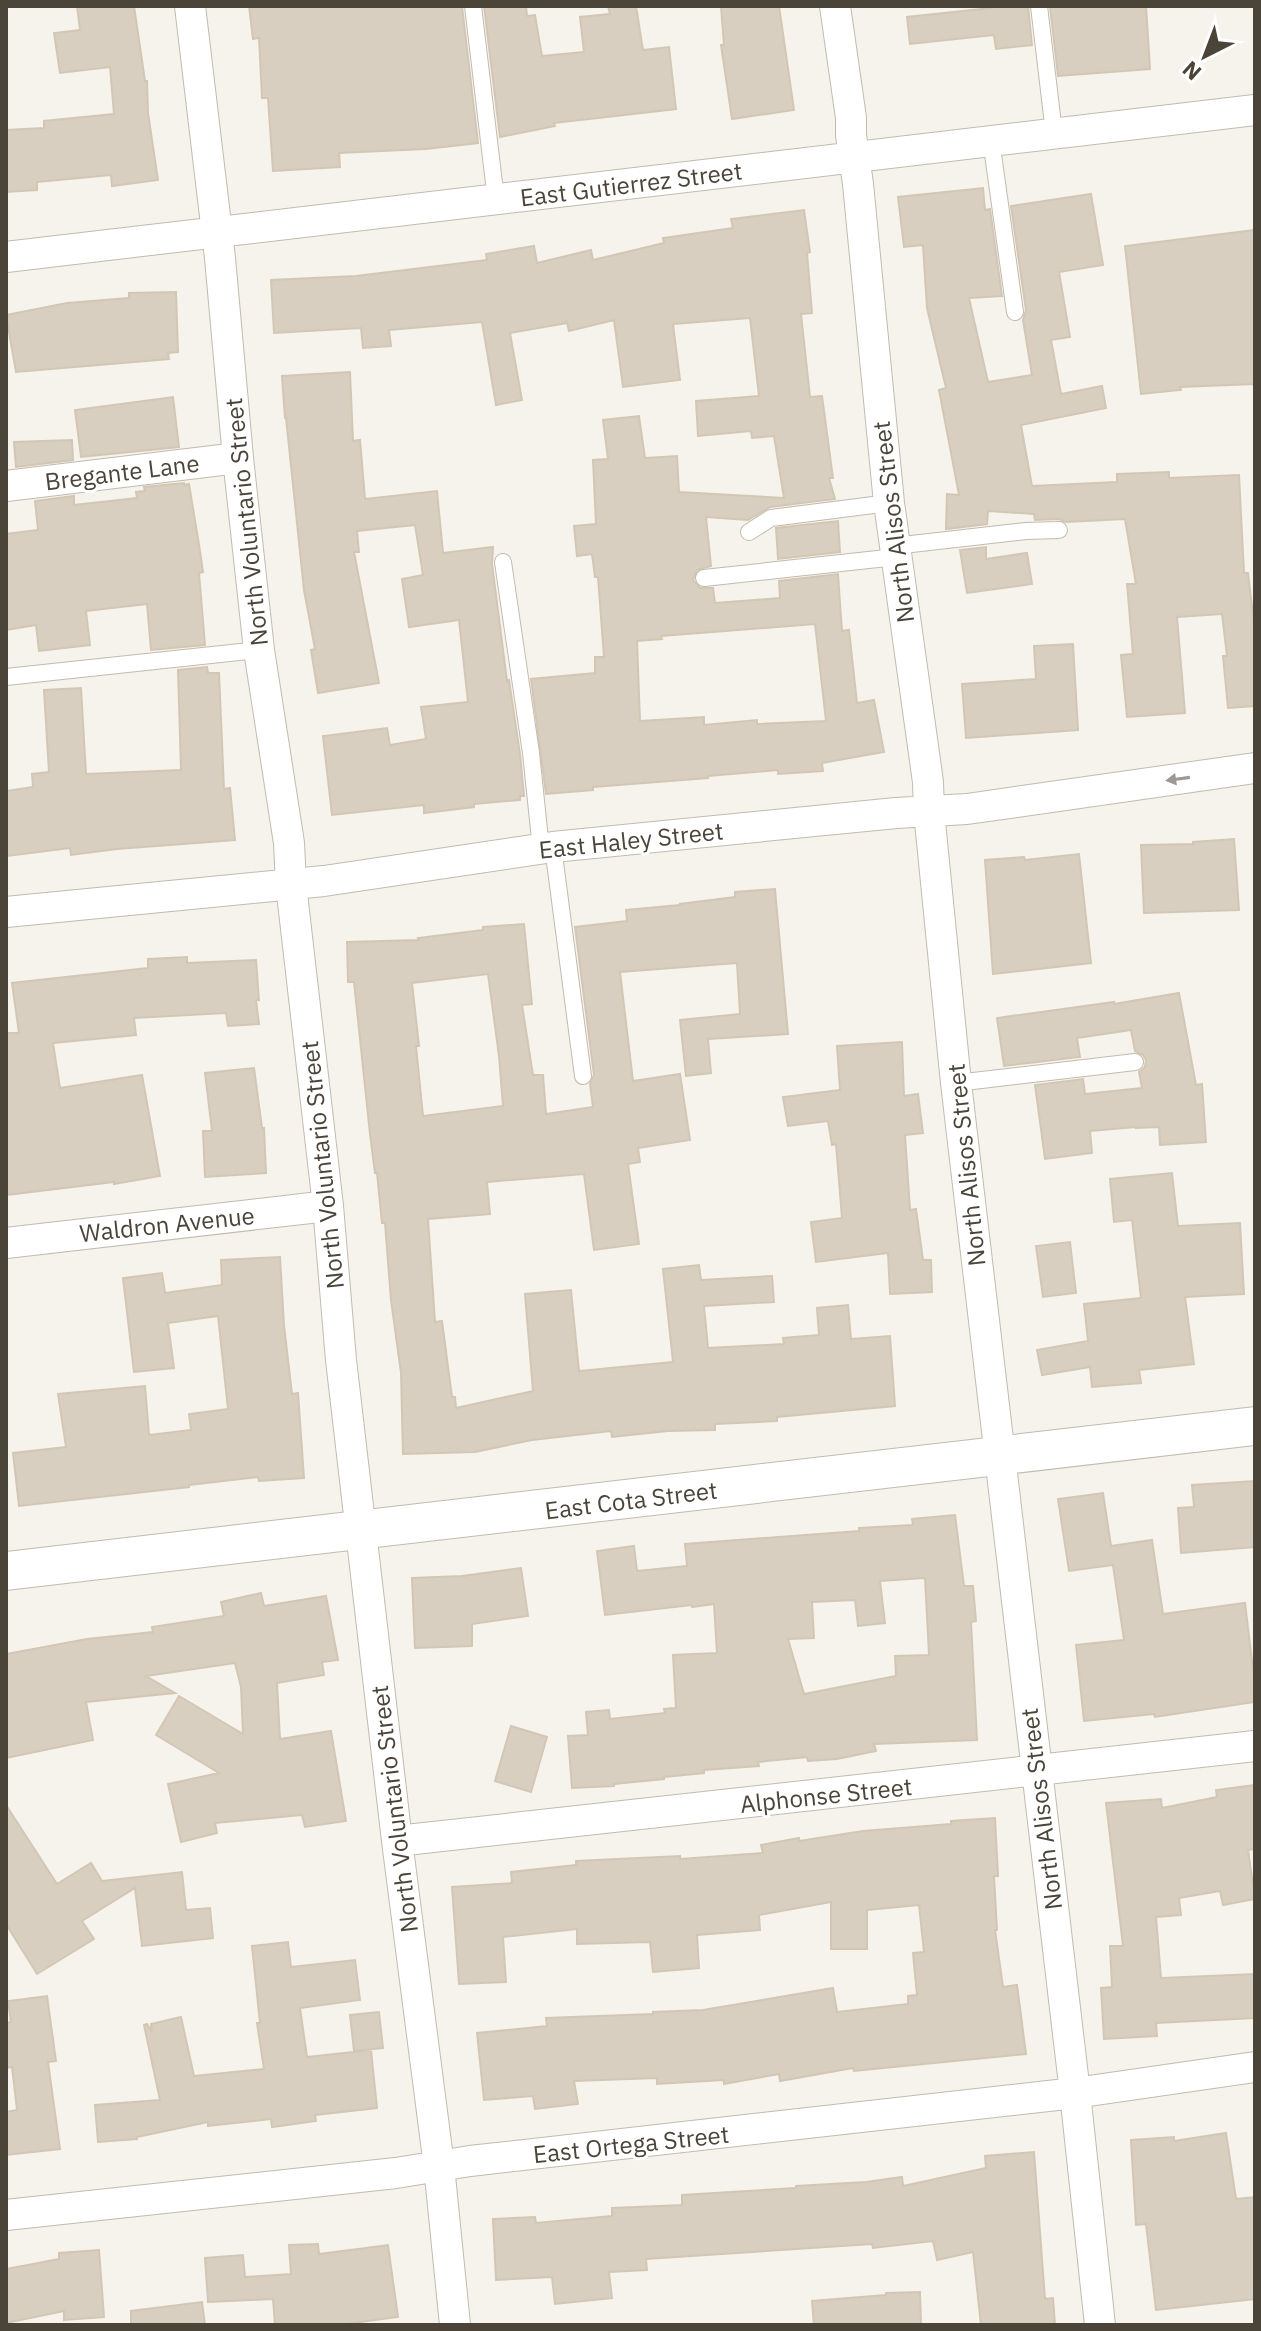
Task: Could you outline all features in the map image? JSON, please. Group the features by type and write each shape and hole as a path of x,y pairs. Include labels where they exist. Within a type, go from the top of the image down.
{"street":[{"name":"North Voluntario Street","path":"190,6 220,258 259,650 289,843 291,885 328,1206 341,1360 397,1841 439,2166 455,2325"},
{"name":"North Alisos Street","path":"835,6 851,118 889,503 928,782 956,1083 1100,2325"},
{"name":"East Gutierrez Street","path":"6,257 1255,110"},
{"name":"Bregante Lane","path":"6,486 238,458"},
{"name":"East Haley Street","path":"6,912 291,885 547,848 967,809 1255,768"},
{"name":"Waldron Avenue","path":"6,1243 328,1206"},
{"name":"East Cota Street","path":"6,1571 1255,1426"},
{"name":"Alphonse Street","path":"397,1841 1255,1746"},
{"name":"East Ortega Street","path":"6,2215 1075,2093 1255,2067"}],"lane":[{"path":"473,6 496,200"},
{"path":"1039,6 1054,133"},
{"path":"991,140 1015,312"},
{"path":"749,532 771,518 889,503"},
{"path":"704,578 1026,531 1059,530"},
{"path":"503,562 583,1076"},
{"path":"6,677 259,650"},
{"path":"956,1083 1135,1062"}],"building":[{"path":"77,6 134,6 147,81 148,113 158,180 112,186 111,175 37,182 37,190 6,192 6,130 44,128 44,121 114,114 110,67 60,73 54,33 80,30"},
{"path":"249,6 462,6 478,143 339,153 340,167 273,171 268,98 262,98 259,38 253,39"},
{"path":"484,6 526,6 527,16 535,15 542,56 584,52 580,17 610,14 608,6 636,6 643,50 669,47 676,109 554,123 555,126 500,137"},
{"path":"721,6 779,6 794,110 732,119 721,45 724,45"},
{"path":"991,6 1028,6 1032,45 996,49 994,35 910,44 907,17"},
{"path":"1050,6 1146,6 1150,69 1058,76"},
{"path":"983,188 985,210 990,209 1002,296 969,298 988,382 1032,375 1011,206 1091,194 1103,265 1059,272 1070,337 1051,340 1061,394 1102,386 1106,408 1021,425 1032,486 1117,482 1117,474 1169,472 1169,478 1239,475 1244,573 1248,573 1255,631 1255,706 1228,708 1222,614 1177,617 1185,713 1127,717 1121,655 1133,654 1127,584 1136,584 1125,519 1066,522 1059,519 1035,520 1034,514 988,511 987,524 946,529 947,494 959,495 939,390 946,388 927,308 923,245 904,247 898,197"},
{"path":"804,210 810,252 807,253 812,313 801,314 810,397 822,396 833,478 829,478 835,499 770,507 748,520 706,517 711,566 697,570 693,580 700,588 713,588 715,603 780,598 779,581 838,574 842,631 849,630 857,703 874,700 884,752 822,763 823,771 778,774 778,770 546,794 531,679 595,673 595,657 604,657 598,577 595,577 592,554 577,556 574,526 596,524 593,460 608,459 603,420 639,416 645,458 677,456 679,492 784,498 774,436 752,438 751,431 698,436 696,401 759,396 750,318 673,324 680,380 623,387 614,320 569,331 567,323 510,333 522,400 496,405 482,322 389,330 391,346 363,348 361,328 274,333 271,280 356,276 487,260 486,254 534,246 537,263 591,250 593,260 664,243 663,238 733,228 731,219","holes":["815,624 826,721 757,724 757,720 704,725 704,717 640,721 637,641 662,639 661,636"]},
{"path":"1255,230 1255,384 1180,387 1181,390 1141,394 1125,246"},
{"path":"176,292 178,352 168,353 169,359 16,372 6,315 67,303 129,298 129,293"},
{"path":"350,372 353,441 360,440 365,499 437,491 443,553 493,547 492,564 507,681 520,754 524,796 520,796 520,800 424,813 424,805 332,815 323,736 387,728 390,745 426,739 421,707 468,702 459,620 409,627 402,579 423,575 415,525 357,531 359,552 354,552 379,683 318,693 282,376"},
{"path":"173,397 179,447 81,457 75,410"},
{"path":"72,440 73,460 16,467 14,442"},
{"path":"189,484 203,572 199,573 205,645 151,650 147,604 86,611 90,645 39,651 36,625 6,630 6,534 38,530 35,501 74,496 74,505 137,498 136,492 145,491 144,487"},
{"path":"838,521 840,552 778,559 776,528"},
{"path":"986,547 986,559 1027,553 1032,584 967,593 960,550"},
{"path":"1073,644 1078,730 966,738 962,684 1036,679 1034,646"},
{"path":"207,667 208,673 219,673 224,789 230,788 235,840 71,855 70,848 6,856 6,791 33,787 32,774 49,772 44,690 81,688 86,774 181,770 178,670"},
{"path":"1234,839 1239,910 1144,913 1141,845"},
{"path":"1079,854 1091,963 993,974 985,860 1024,857 1025,860"},
{"path":"775,889 788,1034 708,1039 711,1073 686,1076 680,1020 740,1014 737,963 620,972 633,1081 680,1074 690,1140 638,1148 640,1162 628,1164 639,1244 594,1250 584,1174 487,1182 490,1214 428,1219 435,1322 442,1321 452,1397 455,1397 456,1408 533,1391 525,1294 571,1290 579,1371 673,1362 663,1269 699,1265 701,1280 772,1276 774,1302 704,1306 708,1348 784,1344 783,1338 819,1335 817,1308 848,1305 851,1339 890,1336 895,1406 777,1417 777,1421 715,1424 715,1430 612,1437 611,1431 532,1440 475,1452 403,1454 401,1373 385,1223 382,1223 375,1173 354,982 348,982 347,942 419,940 483,930 483,927 524,924 532,1004 522,1005 533,1075 543,1075 546,1114 593,1107 590,1084 594,1075 575,927 627,921 626,910 735,897 735,892","holes":["488,974 503,1106 423,1116 412,983"]},
{"path":"187,957 187,963 256,960 259,1024 228,1026 226,1013 134,1018 136,1035 53,1043 60,1088 142,1075 160,1176 6,1195 6,1033 19,1033 12,983 148,968 148,959"},
{"path":"1179,993 1196,1085 1202,1084 1206,1142 1160,1145 1159,1127 1090,1131 1092,1153 1045,1159 1035,1085 1083,1079 1085,1094 1142,1088 1139,1072 1145,1067 1146,1060 1135,1051 1131,1030 1077,1038 1080,1057 1004,1066 997,1018"},
{"path":"902,1042 904,1096 918,1094 923,1133 905,1135 910,1210 916,1209 923,1260 931,1260 932,1292 890,1294 888,1253 816,1262 811,1222 842,1218 836,1144 832,1145 828,1121 788,1126 783,1097 840,1090 837,1046"},
{"path":"254,1068 264,1128 266,1173 205,1177 203,1131 212,1131 205,1073"},
{"path":"1172,1173 1178,1226 1240,1223 1244,1294 1185,1297 1194,1364 1139,1370 1141,1383 1092,1387 1090,1367 1042,1375 1037,1350 1088,1341 1084,1304 1141,1298 1132,1220 1114,1222 1110,1179"},
{"path":"1070,1242 1076,1293 1043,1297 1036,1246"},
{"path":"280,1257 284,1325 292,1394 298,1393 304,1478 259,1481 258,1477 19,1506 13,1453 66,1447 58,1394 145,1386 149,1435 191,1430 189,1414 228,1409 218,1316 168,1323 174,1368 134,1372 123,1278 162,1273 165,1293 222,1285 221,1260"},
{"path":"1255,1481 1255,1547 1181,1553 1178,1508 1194,1507 1192,1485"},
{"path":"1103,1493 1111,1546 1152,1540 1163,1614 1245,1603 1255,1702 1155,1717 1154,1714 1084,1721 1076,1645 1124,1640 1113,1565 1069,1571 1058,1499"},
{"path":"955,1515 964,1586 973,1586 976,1621 971,1622 977,1740 874,1744 876,1751 837,1759 808,1761 807,1757 758,1762 759,1766 704,1770 704,1773 614,1786 572,1788 568,1736 588,1735 586,1712 609,1710 610,1719 665,1713 664,1709 676,1708 673,1655 717,1653 714,1604 605,1615 597,1551 634,1546 637,1571 687,1566 685,1544 859,1531 859,1528 913,1525 912,1519","holes":["925,1578 929,1655 895,1656 896,1676 804,1694 788,1639 814,1638 812,1602 855,1600 858,1626 885,1623 880,1581"]},
{"path":"521,1568 528,1616 472,1624 472,1646 415,1648 412,1578 462,1576"},
{"path":"261,1593 264,1606 326,1596 338,1660 322,1662 324,1675 277,1683 280,1739 331,1731 346,1821 305,1827 302,1815 215,1823 217,1833 181,1842 168,1784 219,1773 156,1735 179,1696 243,1734 241,1687 235,1663 146,1676 175,1693 86,1702 93,1740 6,1758 6,1654 87,1639 153,1632 152,1627 224,1616 221,1602"},
{"path":"511,1726 547,1737 531,1792 495,1781"},
{"path":"1255,1785 1255,1849 1248,1850 1255,1899 1223,1905 1220,1891 1179,1898 1181,1915 1156,1917 1161,1978 1255,1974 1255,2018 1156,2023 1157,2036 1104,2039 1101,1988 1112,1987 1110,1946 1123,1946 1106,1803 1161,1799 1162,1808 1217,1797 1216,1790"},
{"path":"6,1805 57,1884 91,1863 102,1881 182,1872 186,1910 210,1908 213,1938 142,1946 135,1888 82,1921 94,1939 37,1974 6,1924"},
{"path":"995,1818 998,1876 994,1876 995,1930 1003,1987 1017,1985 1026,2054 854,2071 853,2068 780,2081 779,2074 724,2084 724,2080 657,2084 657,2078 574,2081 578,2104 535,2109 533,2096 484,2100 477,2033 547,2026 546,2018 703,2010 833,1988 837,2012 908,2004 908,1996 917,1995 913,1953 924,1952 919,1905 867,1910 867,1949 831,1949 831,1902 759,1915 760,1930 697,1935 699,1968 653,1972 650,1942 577,1944 577,1929 503,1937 506,1982 459,1984 452,1887 512,1883 511,1872 576,1865 576,1861 680,1856 680,1859 763,1853 761,1845 799,1838 799,1841 863,1831"},
{"path":"288,1942 291,1967 355,1960 360,2000 300,2008 307,2057 371,2050 377,2108 315,2115 316,2121 272,2127 271,2119 208,2126 208,2122 137,2139 98,2142 95,2105 160,2100 144,2025 147,2024 152,2032 151,2024 181,2017 194,2076 264,2069 257,2023 260,2023 252,1946"},
{"path":"47,1996 56,2061 48,2062 60,2149 6,2155 6,2112 17,2110 12,2067 6,2068 6,2023 11,2022 8,2001"},
{"path":"379,2012 383,2048 354,2051 350,2015"},
{"path":"1226,2133 1236,2199 1255,2197 1255,2299 1156,2310 1146,2224 1136,2225 1131,2140 1174,2137 1174,2141"},
{"path":"1034,2152 1045,2299 1053,2298 1055,2325 981,2325 973,2252 937,2260 933,2241 873,2248 872,2244 646,2259 647,2270 609,2272 612,2298 555,2304 552,2277 496,2280 493,2219 535,2217 536,2223 612,2216 612,2208 682,2205 682,2195 902,2177 903,2186 986,2168 985,2156"},
{"path":"318,2244 319,2254 388,2245 398,2317 338,2325 275,2325 273,2299 208,2302 205,2258 243,2255 245,2277 291,2274 289,2245"},
{"path":"99,2250 104,2317 64,2320 64,2311 6,2323 6,2269 59,2259 59,2253"},
{"path":"920,2292 921,2325 814,2325 812,2301"},
{"path":"202,2302 205,2325 131,2325 131,2311"}]}
